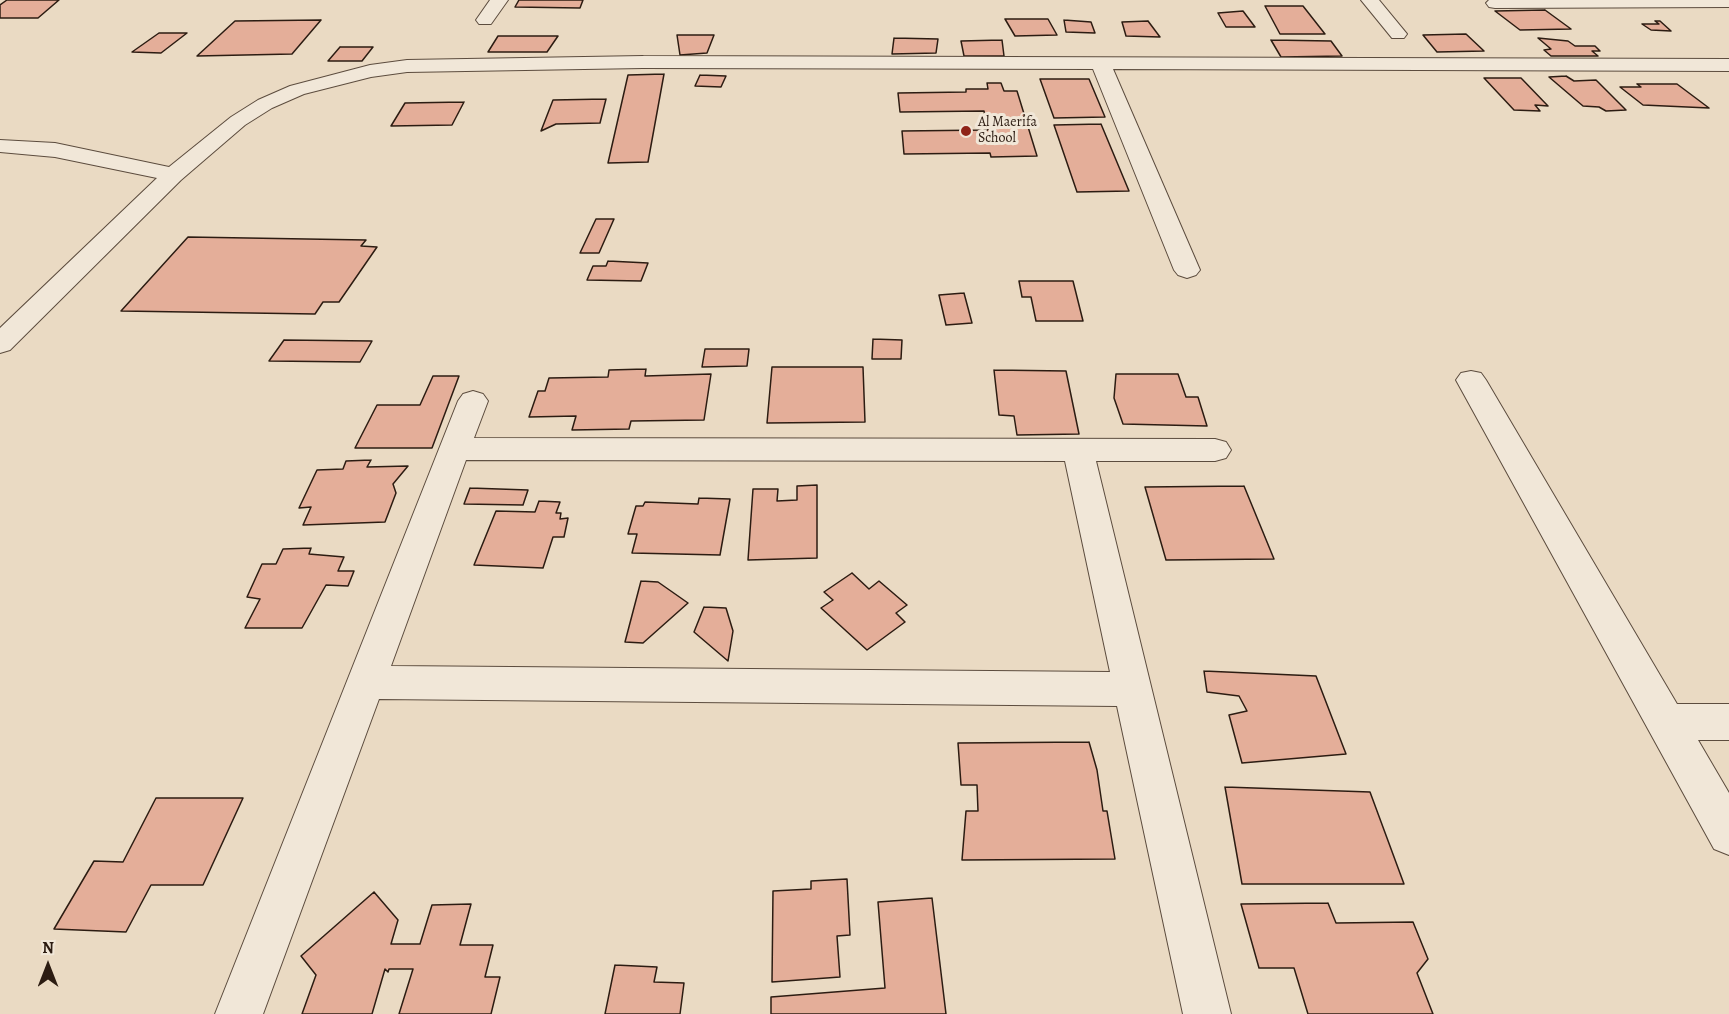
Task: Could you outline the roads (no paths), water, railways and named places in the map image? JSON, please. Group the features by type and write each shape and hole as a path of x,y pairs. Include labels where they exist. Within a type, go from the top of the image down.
{"street":[{"path":"486,20 499,0"},
{"path":"1370,0 1398,34"},
{"path":"1496,3 1729,2"},
{"path":"0,344 173,175 238,121 265,104 333,79 407,66 643,62 1729,65"},
{"path":"1101,64 1187,270"},
{"path":"0,146 55,150 173,175"},
{"path":"1471,380 1663,722 1729,834"},
{"path":"239,1014 368,682 473,401"},
{"path":"456,449 1215,450"},
{"path":"1078,450 1207,1014"},
{"path":"368,682 1132,689"},
{"path":"1663,722 1729,722"}],"place":[{"name":"Al Maerifa School","path":"966,131"}]}
